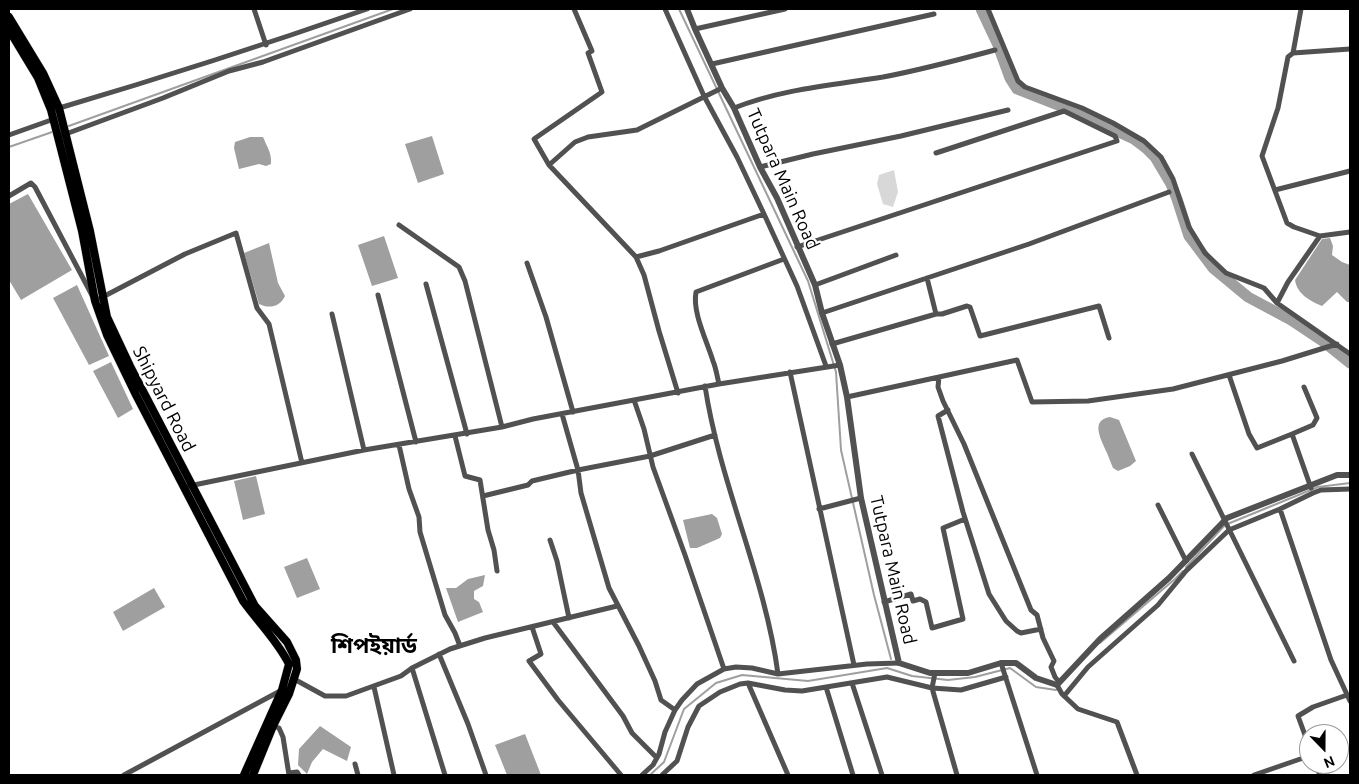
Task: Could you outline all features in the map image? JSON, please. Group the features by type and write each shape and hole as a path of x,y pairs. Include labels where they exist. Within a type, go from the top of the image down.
{"main road":[{"name":"Shipyard Road","path":"9,17 43,73 55,109 90,231 107,317 243,601 278,644 288,664 282,690"},
{"name":"Shipyard Road","path":"9,30 55,109 54,119 62,135 95,301 115,352 255,606 283,637 296,660 297,669 289,694 273,726 253,775"},
{"path":"244,775 282,690"}],"street":[{"path":"254,9 266,45"},
{"path":"55,109 266,45 367,9"},
{"path":"62,135 163,98 229,71 263,62 410,9"},
{"path":"574,9 592,51 588,53 602,92 534,139 549,165 636,257 644,275 678,393"},
{"path":"665,9 704,96 737,157 797,286 826,366"},
{"name":"Tutpara Main Road","path":"687,9 722,88 734,108 760,167 777,198 815,286 840,365 847,397 855,499 899,663 935,677 968,673 1002,665"},
{"path":"695,29 785,9"},
{"path":"988,9 1018,81 1025,88 1082,108 1144,141 1161,157 1173,178 1189,227 1205,253 1226,273 1264,288 1277,303 1350,354"},
{"path":"1293,53 1301,9"},
{"path":"712,64 934,14"},
{"path":"1350,49 1293,53 1288,56 1278,108 1262,156 1287,223 1320,236 1350,232"},
{"path":"734,108 757,99 788,91 915,71 995,50"},
{"path":"549,165 575,142 588,137 637,130 722,88"},
{"path":"760,167 1008,110"},
{"path":"797,247 1117,141 1115,136 1064,111 936,153"},
{"path":"9,135 54,119"},
{"path":"1275,190 1350,171"},
{"path":"9,196 31,183 35,187 95,301 185,254 236,233 257,308 269,324 302,463"},
{"path":"822,313 1038,241 1169,192"},
{"path":"636,257 764,214"},
{"path":"399,225 459,267 465,281 502,427"},
{"path":"1277,303 1288,282 1320,236"},
{"path":"815,286 896,256"},
{"path":"719,384 714,362 697,311 696,292 784,259"},
{"path":"527,263 546,318 573,412"},
{"path":"927,278 936,314"},
{"path":"426,284 467,434"},
{"path":"378,295 416,442"},
{"path":"832,344 967,306 970,307 980,336 1099,306 1109,338"},
{"path":"332,314 364,450"},
{"path":"847,397 1017,360 1032,402 1088,400 1164,391 1282,361 1337,344"},
{"path":"188,487 364,450 467,434 634,400 678,393 705,386 840,365"},
{"path":"790,372 854,665"},
{"path":"1229,375 1249,434 1256,448 1313,425 1317,418 1304,387"},
{"path":"939,377 938,387 974,468 1031,610 1037,615 1054,661 1051,667 1063,695 1078,709 1117,722 1137,775"},
{"path":"705,386 710,423 768,617 778,674"},
{"path":"634,400 650,456 724,669"},
{"path":"948,410 938,416 965,519 989,594 1006,621 1017,631 1022,633 1041,629"},
{"path":"562,414 578,470 581,492 596,548 609,588 639,646 662,700 675,710"},
{"path":"1292,434 1313,493"},
{"path":"483,496 528,485 532,481 650,456 715,435"},
{"path":"455,436 465,476 480,480 497,571"},
{"path":"399,446 409,489 419,517 420,532 445,615 460,646"},
{"path":"1192,454 1294,661"},
{"path":"1058,683 1100,639 1227,525 1310,485 1337,475 1350,475"},
{"path":"1063,695 1088,666 1158,604 1227,525 1280,509 1322,490 1350,489"},
{"path":"819,509 855,499"},
{"path":"1158,505 1186,560"},
{"path":"1280,509 1331,660 1350,701"},
{"path":"884,602 910,594 913,601 920,599 926,602 932,628 963,619 942,528 965,519"},
{"path":"550,540 557,561 569,618"},
{"path":"294,679 325,696 346,696 401,676 439,654 460,646 617,606"},
{"path":"553,622 624,716 632,734 657,758"},
{"path":"532,627 541,654 529,661 558,700 621,775"},
{"path":"439,654 471,732 486,775"},
{"path":"642,775 653,765 657,758 665,732 682,700 697,684 724,669 736,666 778,674 854,665 899,663"},
{"path":"1037,775 1002,665 1016,663 1036,678 1058,683"},
{"path":"412,668 446,775"},
{"path":"662,775 677,761 688,727 699,706 720,692 740,684 748,683 785,690 802,691 887,677 932,688 961,690 1006,676"},
{"path":"935,677 932,688 957,775"},
{"path":"748,683 788,775"},
{"path":"852,683 882,775"},
{"path":"374,687 394,775"},
{"path":"826,687 853,775"},
{"path":"124,775 282,690"},
{"path":"1301,724 1298,716 1313,707 1347,695"},
{"path":"273,726 279,728 283,737 289,774 297,772 299,775"},
{"path":"1254,775 1299,760"},
{"path":"355,764 358,775"},
{"path":"1275,768 1278,775"}],"shaded area":[{"path":"432,136 444,174 418,183 405,144"},
{"path":"250,137 263,137 270,153 271,164 266,166 259,164 239,169 234,148 235,142"},
{"path":"894,170 898,192 893,207 883,204 877,184 879,175"},
{"path":"28,194 72,270 21,300 9,280 9,204"},
{"path":"384,236 398,278 372,286 358,245"},
{"path":"1330,238 1333,246 1332,255 1350,265 1350,302 1347,302 1337,292 1322,306 1301,293 1295,280 1322,239"},
{"path":"269,243 278,283 285,296 280,303 270,307 259,304 244,253"},
{"path":"77,285 109,356 89,365 53,298"},
{"path":"111,362 133,409 118,418 93,371"},
{"path":"1110,417 1119,420 1136,461 1118,471 1113,468 1099,432 1100,422"},
{"path":"256,476 265,514 243,520 234,481"},
{"path":"712,514 717,518 722,534 720,538 697,548 690,548 683,520"},
{"path":"307,558 320,589 297,598 284,567"},
{"path":"485,575 483,586 474,591 474,599 479,602 483,612 458,622 446,588 456,588 468,579"},
{"path":"154,588 165,607 123,631 113,612"},
{"path":"320,726 351,747 347,761 323,749 312,762 307,774 298,765 299,749"},
{"path":"525,734 541,775 507,775 495,745"}],"waterway":[{"path":"66,127 393,9"},
{"path":"679,9 808,281 836,372 841,450 874,595 891,659"},
{"path":"981,9 998,45 1010,78 1017,89 1078,113 1134,139 1146,148 1155,157 1171,184 1189,236 1213,268 1248,297 1291,320 1324,342 1350,363"},
{"path":"9,147 55,131"},
{"path":"1186,567 1225,525 1318,487 1350,483"},
{"path":"1100,643 1183,571"},
{"path":"650,775 664,762 684,709 716,683 742,675 808,681 887,668 912,676 948,680 975,677 1010,668 1036,687 1057,689"}],"district":[{"name":"শিপইয়ার্ড","path":"374,646"}]}
